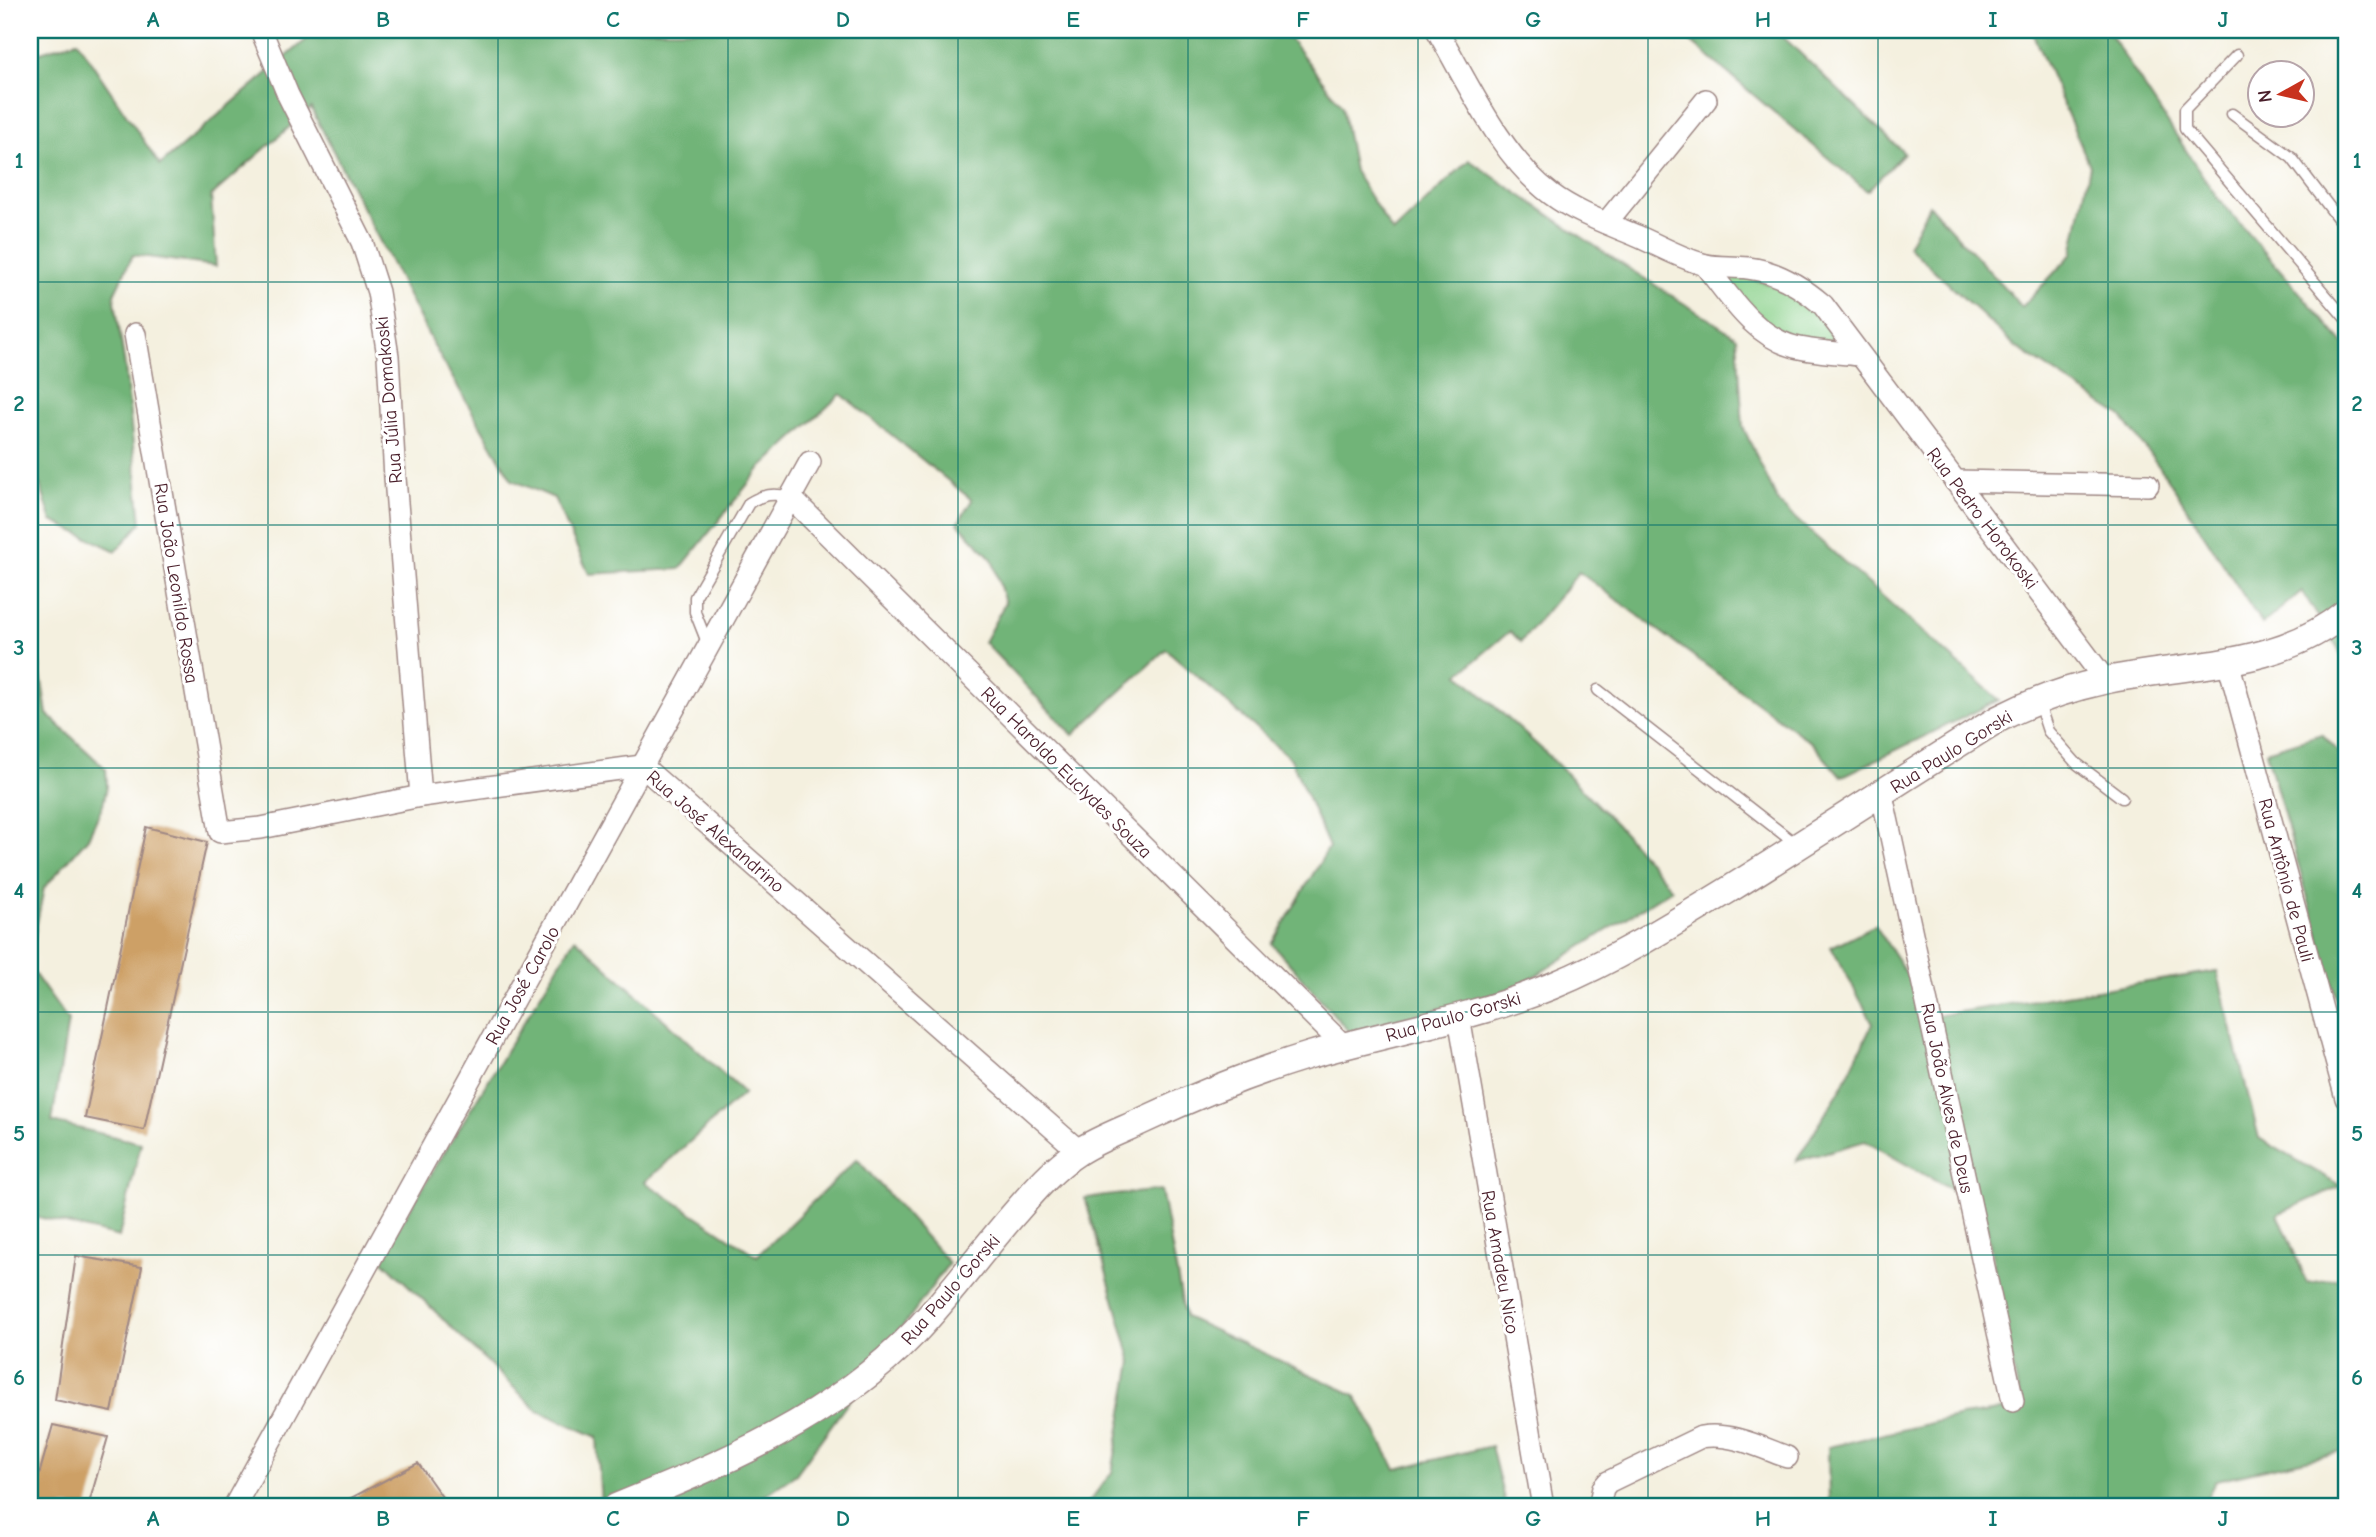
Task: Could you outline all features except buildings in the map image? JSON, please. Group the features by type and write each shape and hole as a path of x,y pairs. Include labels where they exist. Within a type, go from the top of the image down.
{"street":[{"name":"Rua Júlia Domakoski","path":"261,30 288,95 362,242 378,292 387,356 421,796"},
{"name":"Rua Pedro Horokoski","path":"1437,30 1491,122 1531,177 1553,196 1606,223 1705,265 1750,268 1788,281 1808,292 1823,305 2105,681"},
{"path":"1606,223 1706,100"},
{"name":"Rua Pedro Horokoski","path":"1705,265 1740,311 1755,326 1774,338 1815,351 1860,355"},
{"name":"Rua João Leonildo Rossa","path":"135,334 220,832"},
{"name":"Rua José Carolo","path":"234,1507 810,462"},
{"path":"1955,481 2148,485"},
{"name":"Rua Haroldo Euclydes Souza","path":"790,497 1344,1046"},
{"name":"Rua Paulo Gorski","path":"616,1507 764,1442 810,1418 850,1391 914,1333 1027,1198 1079,1151 1181,1103 1277,1066 1514,1001 1602,963 1799,847 1998,719 2038,701 2105,681 2228,661 2286,648 2334,622 2346,612"},
{"name":"Rua Antônio de Pauli","path":"2228,661 2346,1098"},
{"name":"Rua José Alexandrino","path":"220,832 261,828 421,796 642,766 1079,1151"},
{"name":"Rua João Alves de Deus","path":"1882,795 2013,1401"},
{"name":"Rua Amadeu Nico","path":"1459,1017 1543,1507"},
{"path":"1600,1507 1603,1489 1608,1482 1701,1437 1729,1437 1787,1457"}],"lane":[{"path":"2237,55 2185,109 2185,130 2346,319"},
{"path":"2232,114 2292,158 2346,229"},
{"path":"709,646 695,612 695,597 749,503 758,497 776,493 790,497"},
{"path":"1598,690 1799,847"},
{"path":"2038,701 2048,731 2076,763 2122,798"}],"green space":[{"path":"314,30 1272,30 1290,39 1342,106 1354,171 1393,233 1469,160 1617,261 1737,337 1743,427 1779,504 1999,700 1841,777 1812,743 1579,572 1521,642 1510,631 1459,674 1546,753 1617,825 1672,889 1513,990 1349,1032 1272,944 1329,847 1291,759 1166,649 1073,735 984,642 1005,603 992,559 958,523 972,500 841,394 760,469 680,569 589,574 554,498 512,480 434,346 311,108 211,196 216,266 133,255 114,294 125,367 141,523 116,551 52,521 30,455 30,55 77,41 160,165 314,33"},
{"path":"1677,30 1776,30 1904,153 1867,191"},
{"path":"2031,30 2107,30 2216,196 2346,346 2346,662 2302,591 2262,624 2166,476 2122,417 2016,347 1908,246 1929,205 2022,307 2072,254 2090,166"},
{"path":"1723,275 1760,281 1793,294 1818,313 1842,343 1802,339 1773,327"},
{"path":"30,606 47,714 106,769 107,786 103,805 88,838 44,888 30,957"},
{"path":"2322,734 2346,760 2346,1032 2266,751"},
{"path":"1875,925 1934,1016 2217,971 2259,1138 2341,1186 2278,1214 2307,1283 2346,1277 2346,1451 2216,1480 2202,1507 1829,1507 1828,1447 1961,1416 2021,1408 1983,1208 1865,1141 1796,1161 1843,1085 1873,1023 1831,947"},
{"path":"575,938 744,1093 645,1182 757,1256 857,1159 949,1263 796,1474 748,1507 601,1507 597,1437 538,1411 380,1258"},
{"path":"30,968 68,1021 52,1122 141,1143 119,1237 30,1215"},
{"path":"1161,1190 1185,1317 1355,1395 1396,1469 1491,1446 1506,1507 1085,1507 1112,1472 1132,1362 1085,1198"}]}
